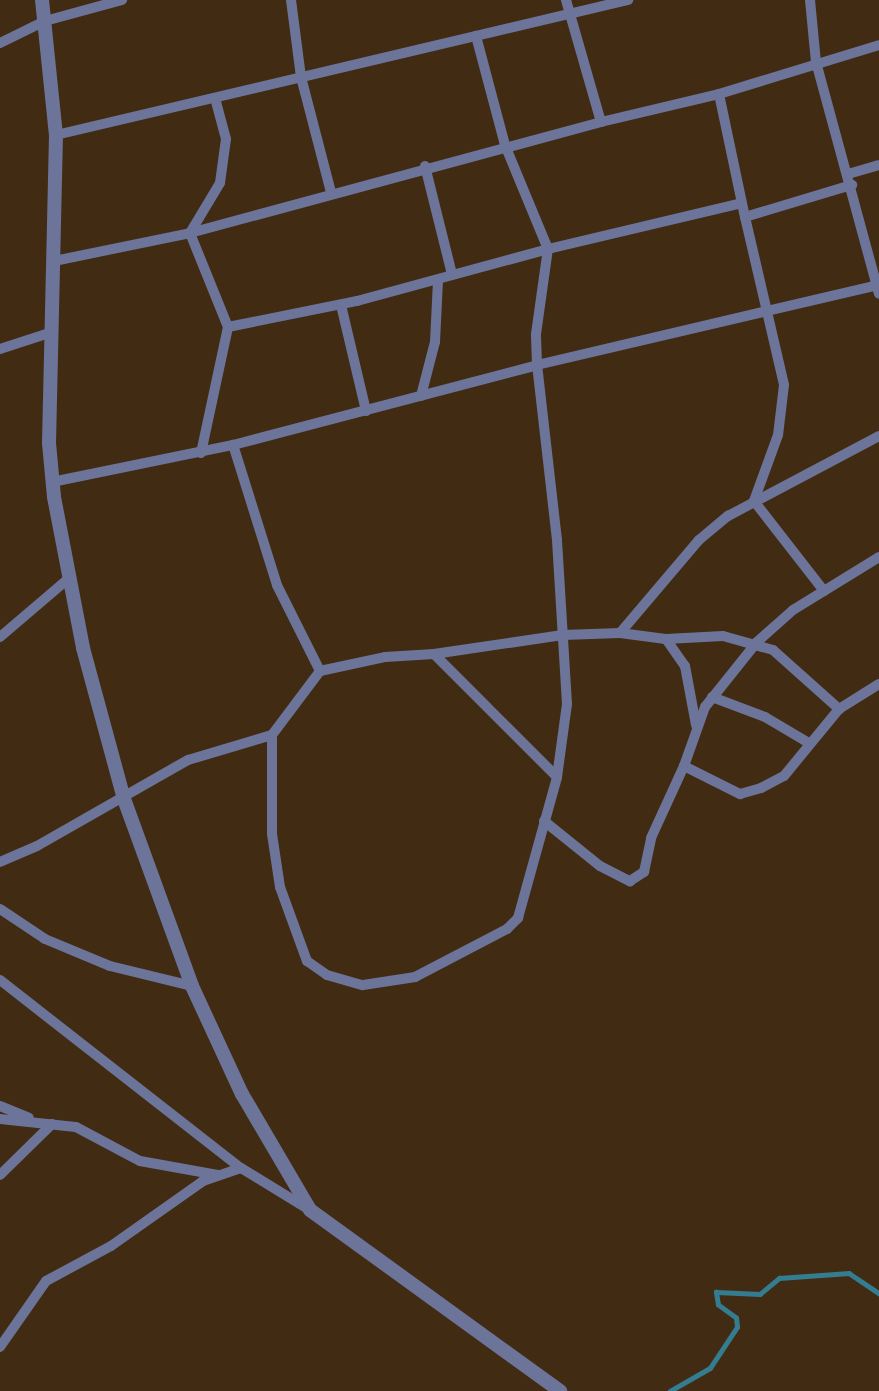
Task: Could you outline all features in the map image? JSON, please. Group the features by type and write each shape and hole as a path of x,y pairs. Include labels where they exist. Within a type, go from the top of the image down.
{"street":[{"path":"41,0 56,135 52,482 68,579 124,799 192,986 242,1094 310,1210"},
{"path":"0,43 45,21 122,0"},
{"path":"291,0 300,77 331,192"},
{"path":"566,0 601,122"},
{"path":"56,135 628,0"},
{"path":"52,482 233,446 537,365 764,310 878,290 852,185 816,62 810,0"},
{"path":"272,734 272,834 280,887 307,961 327,975 363,985 415,977 508,929 518,918 557,778 567,704 537,365 536,334 548,249 505,145 476,36"},
{"path":"54,261 190,233 425,166 719,94 816,62 879,46"},
{"path":"719,94 764,310 783,385 778,435 754,501"},
{"path":"190,233 220,183 226,139 215,97"},
{"path":"848,174 879,165"},
{"path":"425,166 452,274"},
{"path":"745,217 852,185"},
{"path":"228,327 341,305 548,249 742,203"},
{"path":"190,233 228,327 201,453"},
{"path":"421,397 435,342 438,280"},
{"path":"341,305 366,411"},
{"path":"0,349 52,332"},
{"path":"620,633 699,540 754,501 879,436"},
{"path":"233,446 277,585 320,671"},
{"path":"754,501 824,591"},
{"path":"544,821 600,866 630,881 644,872 651,838 684,766 696,725 712,697 757,642 793,610 879,557"},
{"path":"0,637 68,579"},
{"path":"0,862 124,799 188,760 272,734 320,671 385,657 434,654 563,635 620,633 666,639 723,636 757,642 790,663 839,709"},
{"path":"666,639 685,666 696,725"},
{"path":"434,654 557,778"},
{"path":"684,766 740,794 784,776 839,709 879,684"},
{"path":"712,697 765,717 809,743"},
{"path":"0,909 46,939 110,966 192,986"},
{"path":"0,980 241,1168 310,1210 559,1391"},
{"path":"0,1106 47,1123"},
{"path":"0,1119 76,1127 140,1161 218,1175"},
{"path":"0,1175 47,1123"},
{"path":"0,1348 46,1281 111,1246 167,1204 218,1175 241,1168"}],"waterway":[{"path":"670,1391 710,1368 737,1327 736,1318 718,1305 716,1292 760,1294 779,1278 849,1273 879,1293"}]}
